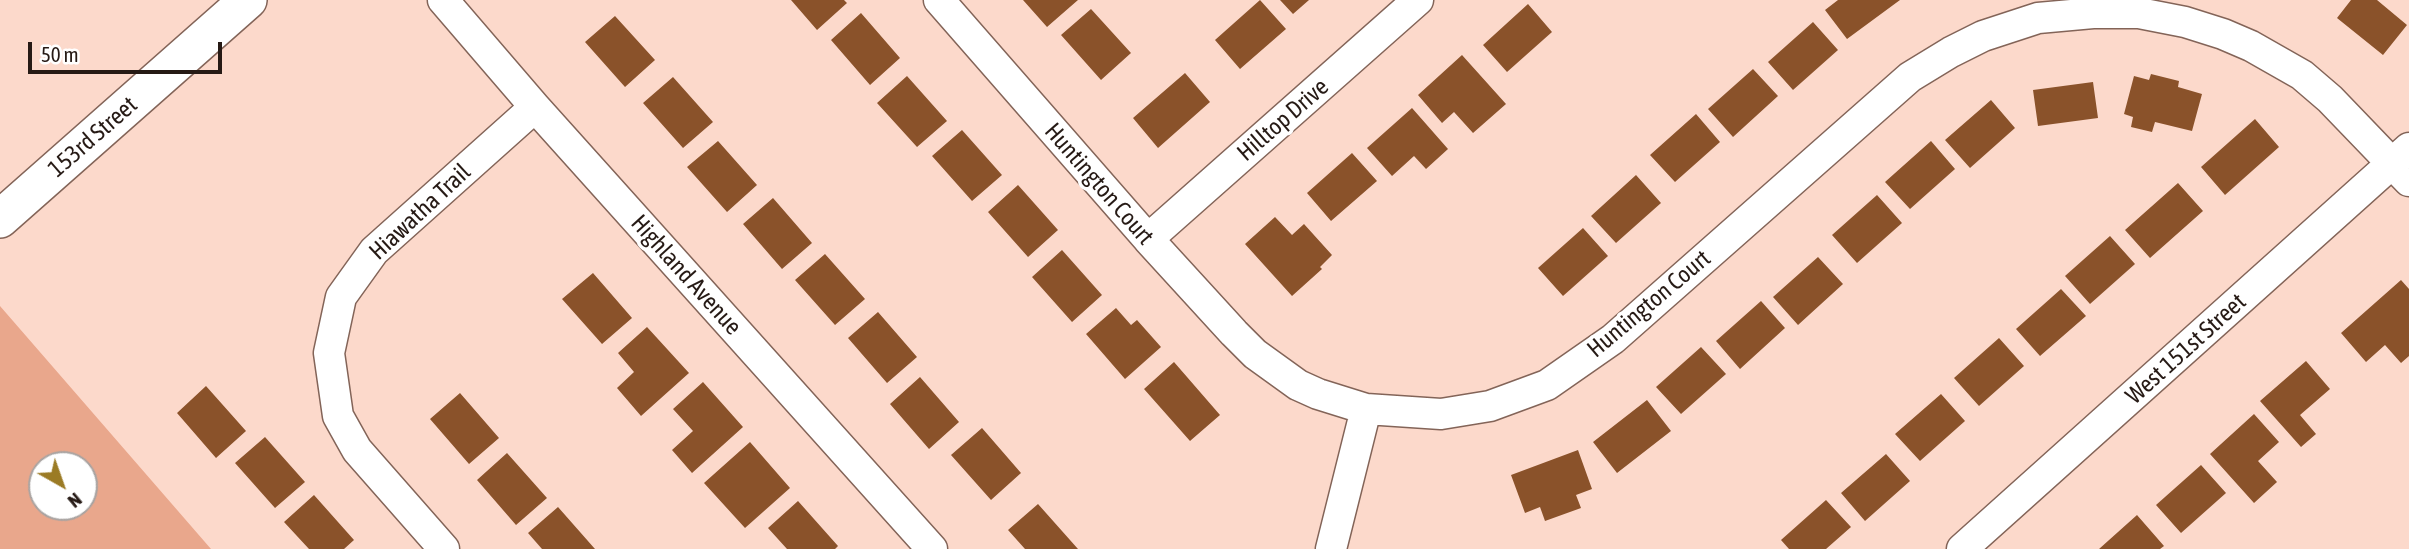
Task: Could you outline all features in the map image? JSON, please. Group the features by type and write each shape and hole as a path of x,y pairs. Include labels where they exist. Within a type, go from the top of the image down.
{"street":[{"name":"153rd Street","path":"0,219 248,0"},
{"name":"Highland Avenue","path":"443,0 535,107 932,549"},
{"name":"Huntington Court","path":"939,0 1148,239 1255,354 1298,385 1366,410 1441,414 1490,406 1547,385 1613,339 1910,77 1983,36 2038,18 2187,11 2223,34 2251,46 2302,75 2404,164"},
{"name":"Hilltop Drive","path":"1148,239 1419,0"},
{"name":"Hiawatha Trail","path":"444,549 357,450 338,416 329,353 341,297 374,251 535,107"},
{"name":"West 151st Street","path":"1962,549 2404,164"},
{"path":"1331,549 1366,410"}],"shaded area":[{"path":"0,306 211,549 0,549"}],"building":[{"path":"791,0 844,0 847,3 817,30"},
{"path":"1023,0 1078,0 1047,27"},
{"path":"1260,0 1286,29 1240,69 1215,40"},
{"path":"1280,0 1309,0 1293,14"},
{"path":"1838,0 1900,0 1847,39 1825,10"},
{"path":"2351,0 2377,0 2407,25 2383,55 2337,18"},
{"path":"1528,4 1552,32 1507,72 1483,45"},
{"path":"1091,9 1131,53 1101,80 1061,35"},
{"path":"861,13 900,58 870,85 831,40"},
{"path":"615,16 655,60 625,87 585,42"},
{"path":"1813,22 1838,50 1793,90 1768,62"},
{"path":"1462,55 1506,104 1473,133 1454,112 1442,123 1418,95"},
{"path":"1753,69 1778,96 1733,137 1708,109"},
{"path":"1185,73 1210,102 1158,148 1133,118"},
{"path":"2151,74 2179,81 2178,87 2202,94 2192,131 2155,122 2152,132 2131,127 2133,117 2124,114 2134,76 2149,80"},
{"path":"907,76 947,121 917,147 877,103"},
{"path":"673,77 713,122 683,148 643,103"},
{"path":"2093,82 2098,118 2038,126 2033,90"},
{"path":"1991,100 2015,128 1970,168 1945,140"},
{"path":"1412,108 1448,149 1426,169 1414,156 1392,176 1367,148"},
{"path":"1696,114 1720,142 1675,182 1650,155"},
{"path":"2255,119 2279,147 2225,195 2201,167"},
{"path":"962,130 1002,175 972,201 932,156"},
{"path":"718,141 757,185 727,212 687,167"},
{"path":"1931,141 1955,169 1910,209 1885,182"},
{"path":"1352,153 1377,181 1331,221 1307,193"},
{"path":"1636,175 1661,203 1616,243 1591,216"},
{"path":"2178,183 2203,211 2150,258 2125,230"},
{"path":"1018,185 1058,230 1028,257 988,212"},
{"path":"1877,195 1902,223 1857,263 1832,235"},
{"path":"773,198 812,243 782,269 743,224"},
{"path":"1275,217 1292,235 1304,224 1332,255 1320,267 1322,269 1292,296 1245,244"},
{"path":"1583,228 1608,256 1563,296 1538,268"},
{"path":"2110,236 2135,264 2090,304 2065,276"},
{"path":"1062,250 1102,295 1072,322 1032,277"},
{"path":"825,254 865,299 835,325 795,280"},
{"path":"1818,257 1843,284 1798,325 1773,297"},
{"path":"593,273 632,318 602,344 562,299"},
{"path":"2401,280 2409,289 2409,356 2401,363 2385,345 2366,362 2341,333"},
{"path":"2061,289 2086,316 2040,356 2016,329"},
{"path":"1761,301 1785,328 1740,369 1716,341"},
{"path":"1116,308 1131,325 1137,320 1161,347 1125,379 1086,334"},
{"path":"878,312 917,357 887,383 848,338"},
{"path":"647,327 689,373 641,416 617,388 634,372 618,353"},
{"path":"1999,338 2024,366 1979,406 1954,378"},
{"path":"1701,347 1726,374 1681,414 1656,387"},
{"path":"2306,361 2330,389 2300,415 2316,434 2301,447 2260,401"},
{"path":"1174,362 1220,415 1190,441 1144,389"},
{"path":"920,377 959,422 929,449 890,404"},
{"path":"703,382 743,427 692,473 672,450 693,431 673,409"},
{"path":"206,386 246,431 216,458 177,413"},
{"path":"460,393 499,438 469,464 430,419"},
{"path":"1941,394 1965,421 1920,461 1895,434"},
{"path":"1647,400 1671,431 1617,473 1593,442"},
{"path":"2254,414 2279,442 2258,461 2277,482 2254,503 2210,454"},
{"path":"982,428 1021,473 991,500 951,455"},
{"path":"265,437 305,482 275,508 235,463"},
{"path":"750,442 790,488 745,528 704,483"},
{"path":"1578,450 1592,489 1576,495 1581,508 1545,521 1540,507 1525,513 1511,475"},
{"path":"507,453 547,498 516,525 477,480"},
{"path":"1886,454 1910,481 1865,521 1841,493"},
{"path":"2201,465 2226,493 2181,533 2156,505"},
{"path":"314,495 354,540 344,549 309,549 284,522"},
{"path":"1826,500 1851,527 1826,549 1789,549 1781,540"},
{"path":"798,501 838,546 835,549 787,549 768,528"},
{"path":"1038,504 1078,549 1025,549 1008,530"},
{"path":"558,507 595,549 542,549 528,533"},
{"path":"2137,515 2164,546 2160,549 2099,549"}]}
